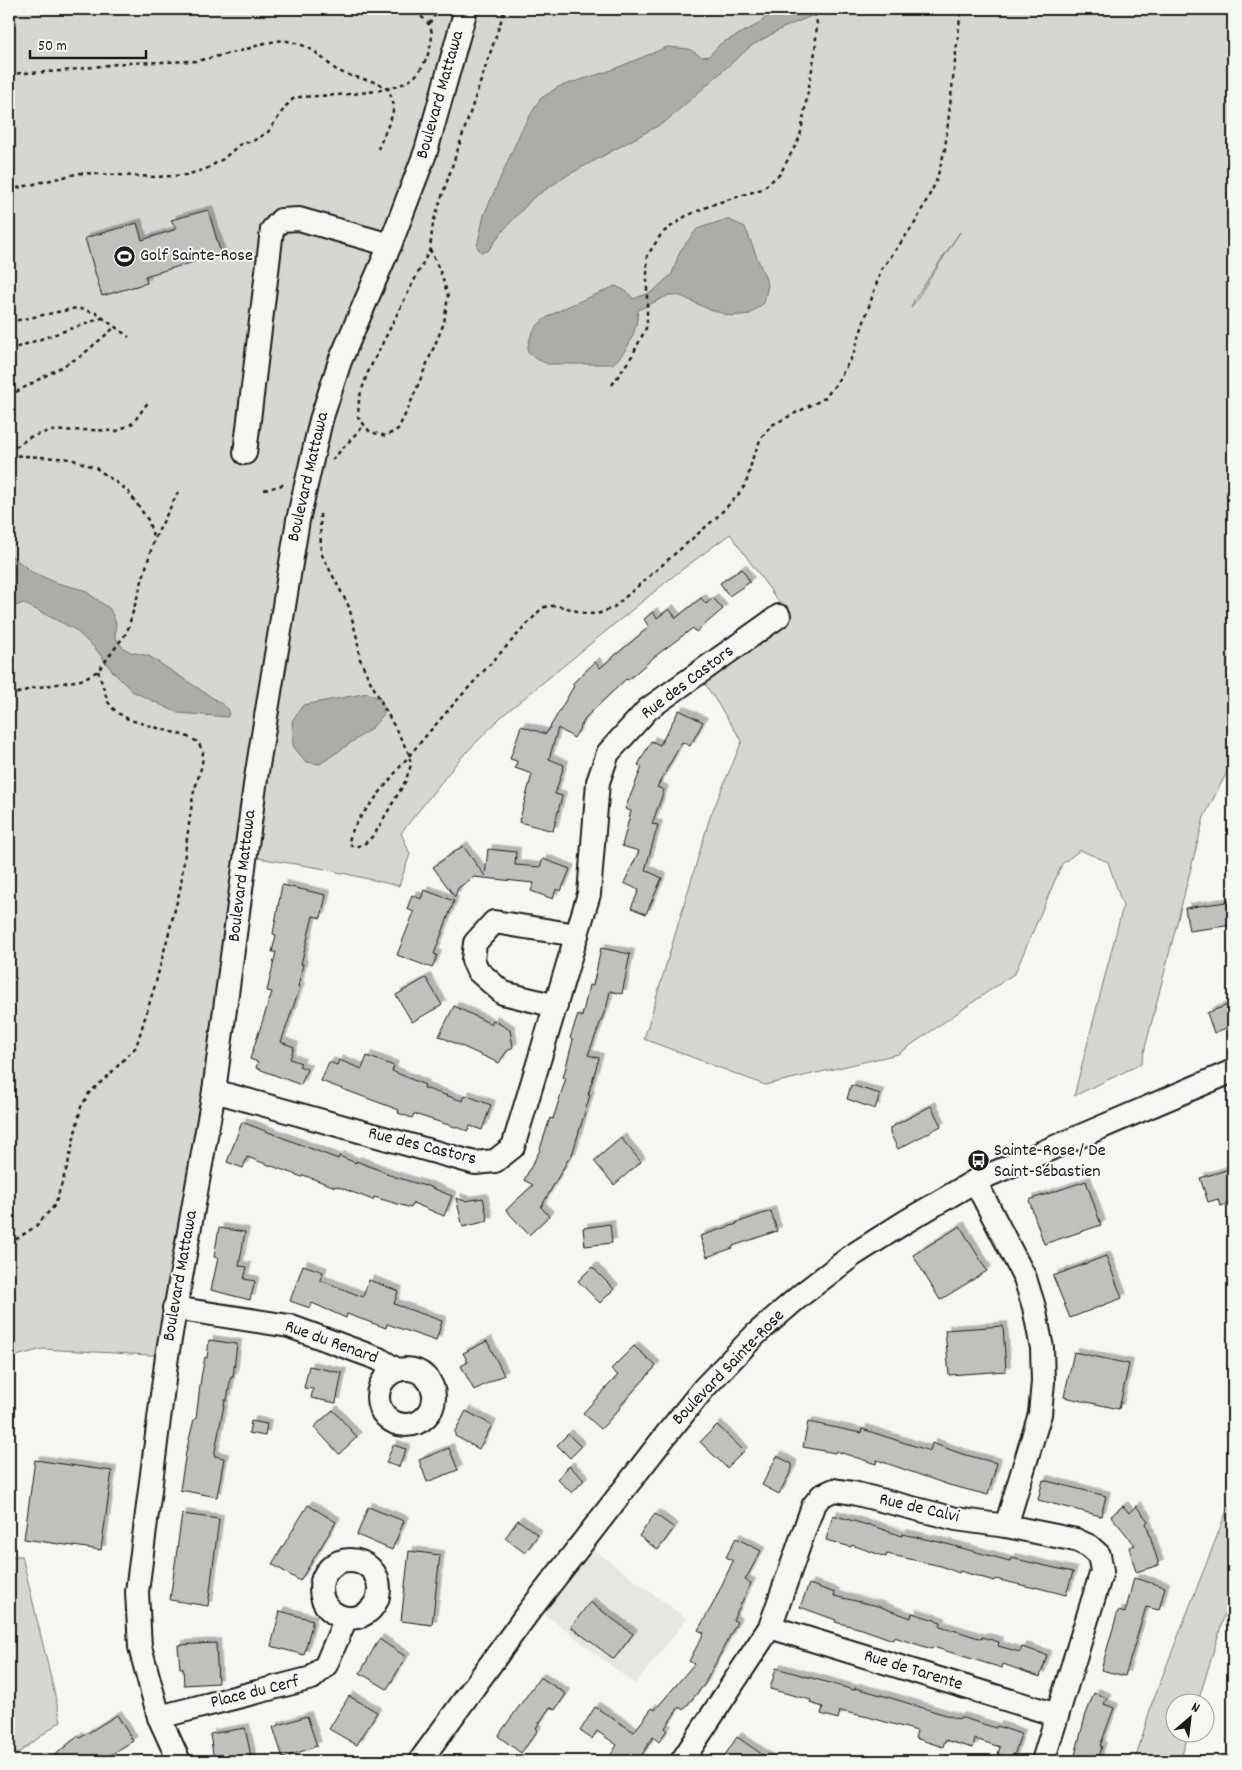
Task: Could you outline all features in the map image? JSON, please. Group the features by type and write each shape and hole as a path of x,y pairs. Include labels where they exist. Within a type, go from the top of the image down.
{"street":[{"name":"Boulevard Mattawa","path":"179,1761 159,1717 140,1647 137,1592 159,1411 174,1308 214,1091 256,778 298,520 321,420 340,361 390,245 426,151 466,9"},
{"path":"245,453 272,230 281,220 299,219 390,245"},
{"name":"Rue des Castors","path":"214,1091 475,1163 495,1161 513,1147 589,894 598,782 608,753 648,709 779,616"},
{"path":"556,1006 503,993 478,971 473,960 475,943 494,922 577,935"},
{"name":"Boulevard Sainte-Rose","path":"420,1761 584,1539 705,1387 757,1334 801,1295 853,1255 975,1181 1233,1071"},
{"path":"975,1181 1024,1278 1034,1307 1042,1348 1043,1382 1040,1414 1006,1526"},
{"name":"Rue du Renard","path":"174,1308 289,1326 379,1359 397,1370"},
{"name":"Rue de Calvi","path":"683,1761 770,1627 813,1506 821,1496 834,1490 854,1493 956,1519 1006,1526 1076,1540 1089,1546 1099,1555 1102,1571 1043,1761"},
{"name":"Place du Cerf","path":"159,1717 312,1678 326,1665 346,1618"},
{"name":"Rue de Tarente","path":"770,1627 1057,1715"}],"path":[{"path":"9,190 80,173 147,177 186,175 206,169 223,159 239,145 255,140 268,132 293,99 388,90 411,80 420,69 428,53 432,37 430,24 413,9"},
{"path":"430,24 439,9"},
{"path":"430,248 448,296 444,324 398,429 386,436 370,432 358,417 359,399 367,374 430,248 433,223 505,9"},
{"path":"612,385 632,356 647,326 647,256 662,233 686,216 714,204 762,189 780,174 800,137 815,52 817,23 813,9"},
{"path":"320,508 321,553 349,607 360,658 368,677 409,754 411,765 405,782 374,835 363,845 353,847 349,843 356,824 409,754 542,608 552,605 590,614 600,613 614,607 717,517 738,495 746,484 753,457 761,438 772,426 825,398 836,384 852,355 881,270 915,223 936,182 944,149 961,9"},
{"path":"9,74 62,71 125,63 196,61 283,40 300,44 345,74 378,83 388,90 394,106 392,116 378,150"},
{"path":"9,322 77,308 96,313 129,337"},
{"path":"9,350 102,318"},
{"path":"9,396 81,356 115,327"},
{"path":"9,453 30,437 49,431 90,430 118,432 133,424 149,401"},
{"path":"9,453 71,459 96,468 128,491 148,520 154,540"},
{"path":"9,696 33,688 81,680 98,671 127,632 154,540 178,492"},
{"path":"9,1244 36,1226 55,1205 68,1164 81,1107 89,1092 108,1076 136,1047 156,982 180,890 193,795 202,765 203,752 198,742 186,736 130,720 116,712 108,702 98,671"}],"shaded area":[{"name":"Golf Sainte-Rose","path":"9,9 1233,9 1233,760 1204,817 1141,1064 1074,1096 1123,906 1108,862 1080,850 1062,864 1015,973 898,1054 765,1085 644,1039 710,817 742,741 705,684 791,619 730,534 676,574 502,716 459,760 401,833 410,854 399,886 320,868 246,856 167,1356 42,1349 9,1358","holes":["960,232 911,308 914,300"]},
{"path":"777,9 827,9 781,29 751,46 665,122 568,175 533,198 501,233 488,251 481,252 477,247 484,215 521,131 540,99 558,87 609,71 667,47 689,49 702,57 709,56 720,44 757,25"},
{"path":"727,219 745,227 768,285 764,303 750,314 731,316 708,309 681,296 669,295 638,310 631,340 624,353 613,364 548,364 534,358 527,351 534,329 546,318 565,308 615,286 626,291 633,299 652,292 672,274 680,251 697,229"},
{"path":"9,554 32,572 57,583 84,590 110,609 116,623 115,637 123,648 149,656 222,704 229,710 228,717 178,713 132,691 113,672 96,649 74,629 23,603 9,609"},
{"path":"368,693 382,700 384,714 371,729 320,764 306,762 293,746 292,721 303,705"},
{"path":"1233,1495 1233,1587 1201,1692 1164,1692 1164,1742 1186,1742 1180,1761 1135,1761 1152,1703"},
{"path":"587,1545 687,1619 635,1684 537,1608"},
{"path":"9,1556 22,1556 61,1721 9,1760"}],"building":[{"path":"208,210 221,254 145,276 147,283 102,296 85,238 137,223 142,240 177,229 171,220"},
{"path":"742,569 750,582 729,596 720,583"},
{"path":"701,598 706,604 713,598 723,609 696,632 693,628 654,657 628,680 626,679 586,717 574,738 558,728 549,759 564,765 555,794 562,796 553,831 519,822 532,774 515,768 517,761 510,759 521,726 546,734 574,686 572,684 595,662 600,668 649,627 644,619 653,612 657,618 669,609 676,618"},
{"path":"679,710 703,722 690,746 682,742 657,787 664,790 652,824 658,825 645,870 662,878 646,914 631,908 639,890 624,883 639,851 622,846 631,811 625,809 642,767 638,765 651,741 660,745"},
{"path":"463,846 485,876 488,849 516,852 515,865 540,867 543,859 570,869 561,891 556,889 553,899 531,891 534,883 474,877 458,888 455,897 433,867"},
{"path":"282,885 326,895 321,918 313,916 301,964 303,964 298,987 300,987 281,1042 294,1047 290,1059 301,1063 299,1066 307,1069 301,1085 256,1068 258,1062 250,1059 272,992 267,991 276,952 272,952 276,935 273,934"},
{"path":"424,890 454,901 434,954 437,955 432,968 397,955 414,912 407,909 412,895 421,899"},
{"path":"1233,901 1233,925 1189,931 1185,908"},
{"path":"601,948 630,954 622,994 610,991 607,1005 588,1055 599,1058 571,1158 569,1158 541,1207 549,1216 529,1235 506,1210 533,1185 524,1180 539,1152 550,1118 553,1119 566,1078 563,1078 573,1040 570,1038 578,1015 582,1017 589,985 593,986"},
{"path":"426,978 442,1005 412,1022 396,995"},
{"path":"1233,1003 1233,1025 1214,1033 1207,1013"},
{"path":"454,1006 491,1024 493,1020 510,1030 513,1047 506,1052 499,1063 439,1036"},
{"path":"367,1056 394,1066 392,1071 425,1085 424,1088 463,1101 465,1095 491,1105 482,1130 470,1126 468,1131 414,1114 412,1118 398,1113 399,1110 321,1081 329,1062 337,1065 339,1060 362,1069"},
{"path":"851,1085 880,1094 875,1109 847,1099"},
{"path":"931,1106 941,1126 898,1149 890,1133 890,1128"},
{"path":"242,1122 338,1159 339,1156 356,1163 356,1161 386,1174 425,1185 452,1196 444,1216 413,1203 411,1208 374,1197 373,1200 247,1157 243,1168 227,1162"},
{"path":"621,1138 641,1162 614,1185 594,1161"},
{"path":"1233,1168 1233,1197 1230,1198 1231,1203 1220,1206 1218,1199 1208,1202 1200,1178"},
{"path":"1086,1181 1101,1225 1044,1244 1029,1200"},
{"path":"456,1198 465,1201 483,1198 488,1221 463,1227"},
{"path":"771,1211 777,1231 707,1257 700,1236"},
{"path":"610,1224 612,1243 585,1246 583,1228"},
{"path":"960,1226 987,1271 940,1300 913,1255"},
{"path":"219,1228 245,1232 239,1266 247,1267 244,1279 255,1281 250,1300 211,1290 218,1258 214,1257"},
{"path":"1106,1256 1122,1298 1070,1318 1053,1276"},
{"path":"303,1265 323,1272 320,1280 363,1297 369,1280 398,1291 394,1304 442,1321 436,1341 387,1324 386,1328 347,1314 346,1318 312,1303 310,1308 290,1301"},
{"path":"592,1267 614,1289 600,1303 578,1281"},
{"path":"1003,1326 1006,1371 949,1375 945,1330"},
{"path":"209,1340 237,1344 233,1377 231,1377 227,1400 225,1400 214,1456 224,1458 217,1497 180,1490 186,1452 194,1419 196,1419 201,1378 205,1357 207,1358"},
{"path":"487,1341 504,1375 474,1390 461,1366 468,1362 463,1353"},
{"path":"634,1346 656,1366 601,1429 583,1413 618,1375 611,1369"},
{"path":"1074,1352 1129,1364 1119,1409 1064,1397"},
{"path":"309,1366 342,1373 336,1403 311,1398 313,1389 304,1388"},
{"path":"333,1410 357,1437 339,1454 314,1427"},
{"path":"466,1411 492,1425 479,1449 455,1436 455,1431"},
{"path":"251,1421 267,1424 265,1436 249,1433"},
{"path":"808,1422 861,1433 862,1429 930,1451 932,1443 962,1454 997,1463 988,1495 949,1485 877,1460 876,1464 836,1451 835,1453 803,1447"},
{"path":"717,1425 744,1451 727,1468 700,1442"},
{"path":"568,1434 581,1447 570,1458 557,1445"},
{"path":"393,1445 406,1449 399,1467 386,1463"},
{"path":"449,1448 458,1470 427,1482 419,1460"},
{"path":"777,1456 792,1464 792,1469 779,1494 762,1485"},
{"path":"35,1460 112,1471 101,1550 24,1539"},
{"path":"569,1466 584,1480 572,1493 557,1479"},
{"path":"1043,1480 1106,1496 1101,1516 1038,1500"},
{"path":"308,1505 336,1522 300,1581 272,1564"},
{"path":"1123,1506 1129,1513 1136,1506 1148,1521 1146,1523 1159,1565 1136,1572 1129,1547 1135,1545 1111,1516"},
{"path":"368,1507 404,1521 392,1550 357,1535"},
{"path":"182,1514 219,1519 208,1606 170,1600"},
{"path":"655,1514 674,1528 658,1550 639,1536"},
{"path":"833,1515 902,1536 902,1534 939,1542 1010,1561 1011,1558 1073,1572 1066,1595 995,1579 994,1581 960,1571 959,1573 941,1566 887,1554 886,1557 852,1545 851,1547 826,1540"},
{"path":"518,1520 538,1535 525,1553 505,1538"},
{"path":"736,1538 761,1551 745,1580 751,1583 733,1620 737,1622 704,1685 683,1710 679,1707 665,1728 667,1730 659,1742 653,1737 638,1761 607,1761 617,1745 597,1731 592,1739 580,1731 595,1707 634,1732 652,1708 655,1710 694,1664 689,1661 704,1633 698,1630 713,1604 733,1561 726,1557"},
{"path":"409,1551 440,1555 432,1625 401,1621"},
{"path":"1134,1578 1165,1587 1159,1610 1146,1607 1125,1676 1101,1670 1118,1611 1125,1613"},
{"path":"809,1584 835,1593 834,1596 878,1606 911,1618 912,1613 941,1622 940,1626 982,1639 982,1637 999,1642 998,1646 1020,1652 1022,1647 1047,1655 1040,1677 1003,1664 1002,1668 933,1647 932,1649 894,1637 893,1640 835,1622 836,1620 800,1607"},
{"path":"590,1602 633,1634 614,1659 571,1627"},
{"path":"280,1611 313,1620 304,1655 271,1646"},
{"path":"379,1639 406,1657 387,1689 360,1673"},
{"path":"216,1643 218,1683 184,1685 183,1668 180,1668 178,1645"},
{"path":"776,1668 854,1690 855,1688 881,1695 959,1719 960,1717 1021,1734 1013,1759 998,1754 1000,1747 975,1739 973,1748 945,1740 943,1747 915,1738 917,1731 868,1717 840,1711 838,1719 821,1714 823,1707 810,1703 811,1700 770,1689"},
{"path":"540,1677 566,1694 555,1710 550,1707 536,1728 538,1730 521,1753 498,1736"},
{"path":"1094,1693 1107,1698 1104,1704 1114,1708 1100,1746 1102,1746 1098,1761 1082,1761 1074,1759 1085,1717"},
{"path":"349,1696 377,1712 357,1745 329,1729"},
{"path":"117,1715 133,1741 104,1759 102,1754 93,1761 48,1761 78,1736 80,1738"},
{"path":"307,1716 317,1746 283,1758 273,1727"},
{"path":"245,1728 252,1761 214,1761 210,1734"},
{"path":"737,1737 772,1761 721,1761"}],"place":[{"name":"Golf Sainte-Rose","path":"124,256"},
{"name":"Sainte-Rose / De Saint-Sébastien","path":"978,1161"}]}
